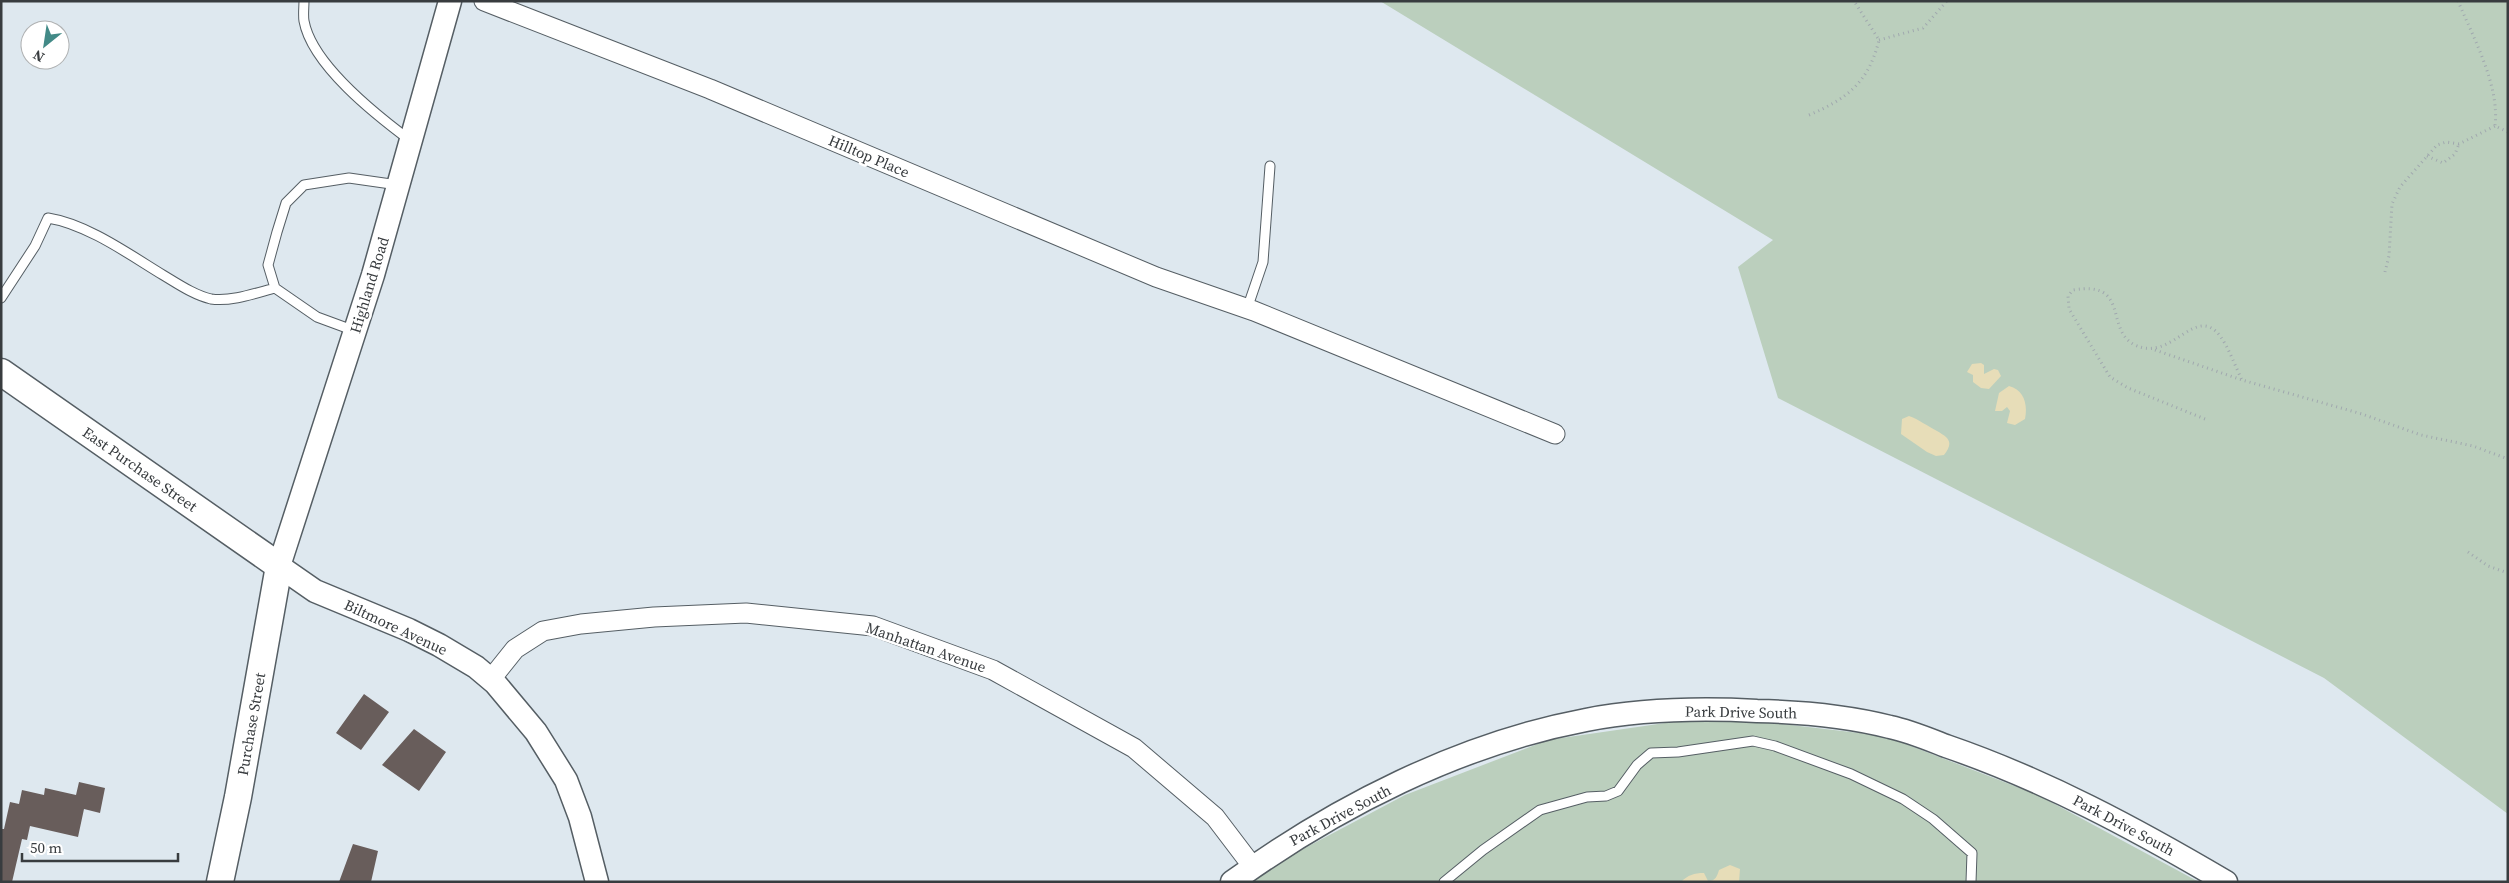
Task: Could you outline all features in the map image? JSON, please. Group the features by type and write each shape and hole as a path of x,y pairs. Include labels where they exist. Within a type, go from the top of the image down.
{"main road":[{"name":"East Purchase Street","path":"3,376 279,566"},
{"name":"Purchase Street","path":"220,882 238,797 279,566"}],"street":[{"name":"Highland Road","path":"279,566 355,331 411,142 450,1"},
{"name":"Hilltop Place","path":"484,1 710,89 1156,277 1250,310 1555,434"},
{"name":"Biltmore Avenue","path":"279,566 315,591 409,630 439,645 476,667 491,679 508,696 536,732 566,780 580,817 597,882"},
{"name":"Manhattan Avenue","path":"491,679 515,649 543,631 580,624 654,617 746,613 873,626 993,670 1134,748 1214,817 1253,866"},
{"name":"Park Drive South","path":"1232,882 1276,850 1357,802 1434,768 1514,738 1586,720 1660,711 1720,709 1811,713 1891,727 1985,759 2059,791 2149,836 2226,882"}],"lane":[{"path":"304,1 304,22 322,60 374,114 411,142"},
{"path":"1250,310 1263,262 1270,166"},
{"path":"355,331 317,317 275,288 268,265 277,232 286,203 304,185 349,178 398,186"},
{"path":"1,298 31,254 48,218 66,221 121,249 186,289 212,299 237,297 275,288"},
{"path":"1444,882 1483,850 1540,810 1587,797 1606,796 1618,791 1637,765 1651,753 1678,752 1754,741 1775,746 1851,774 1903,799 1933,819 1972,853 1972,882"}],"path":[{"path":"1809,116 1837,103 1863,79 1874,58 1879,40 1854,1"},
{"path":"1879,40 1923,28 1947,1"},
{"path":"2458,1 2481,56 2495,101 2495,126"},
{"path":"2495,126 2508,132"},
{"path":"2385,272 2389,256 2392,204 2400,187 2437,145 2446,142 2459,144 2495,126"},
{"path":"2426,156 2443,162 2455,154 2459,144"},
{"path":"2205,419 2128,388 2110,377 2069,310 2068,296 2073,290 2082,288 2103,293 2110,297 2115,305 2119,328 2133,345 2155,350 2242,380 2362,414 2421,435 2473,446 2508,459"},
{"path":"2155,350 2170,343 2192,328 2205,325 2221,337 2242,380"},
{"path":"2468,552 2488,566 2508,573"}],"green space":[{"path":"1380,1 2508,1 2508,814 2324,678 1778,398 1738,267 1773,240"},
{"path":"1713,716 1885,736 2038,795 2199,882 1251,882 1271,866 1405,795 1548,740"}],"sand":[{"path":"1981,363 1984,365 1984,374 1994,369 1998,370 2001,376 1989,389 1981,388 1973,382 1973,375 1967,372 1972,364"},
{"path":"2009,386 2021,394 2026,408 2025,419 2015,425 2007,423 2010,411 2007,407 2002,411 1995,411 1999,393"},
{"path":"1909,416 1947,438 1949,447 1944,455 1936,456 1927,452 1901,434 1902,419"},
{"path":"1730,865 1740,869 1739,882 1681,882 1689,876 1700,873 1704,873 1708,881 1713,880 1719,870"}],"building":[{"path":"364,694 389,712 361,750 336,733"},
{"path":"414,729 446,752 419,791 382,765"},
{"path":"79,782 105,788 100,813 84,809 78,837 30,826 27,840 22,839 12,882 1,882 1,829 4,829 10,802 19,804 22,790 44,795 45,788 76,795"},
{"path":"353,844 378,851 371,882 339,882"}]}
